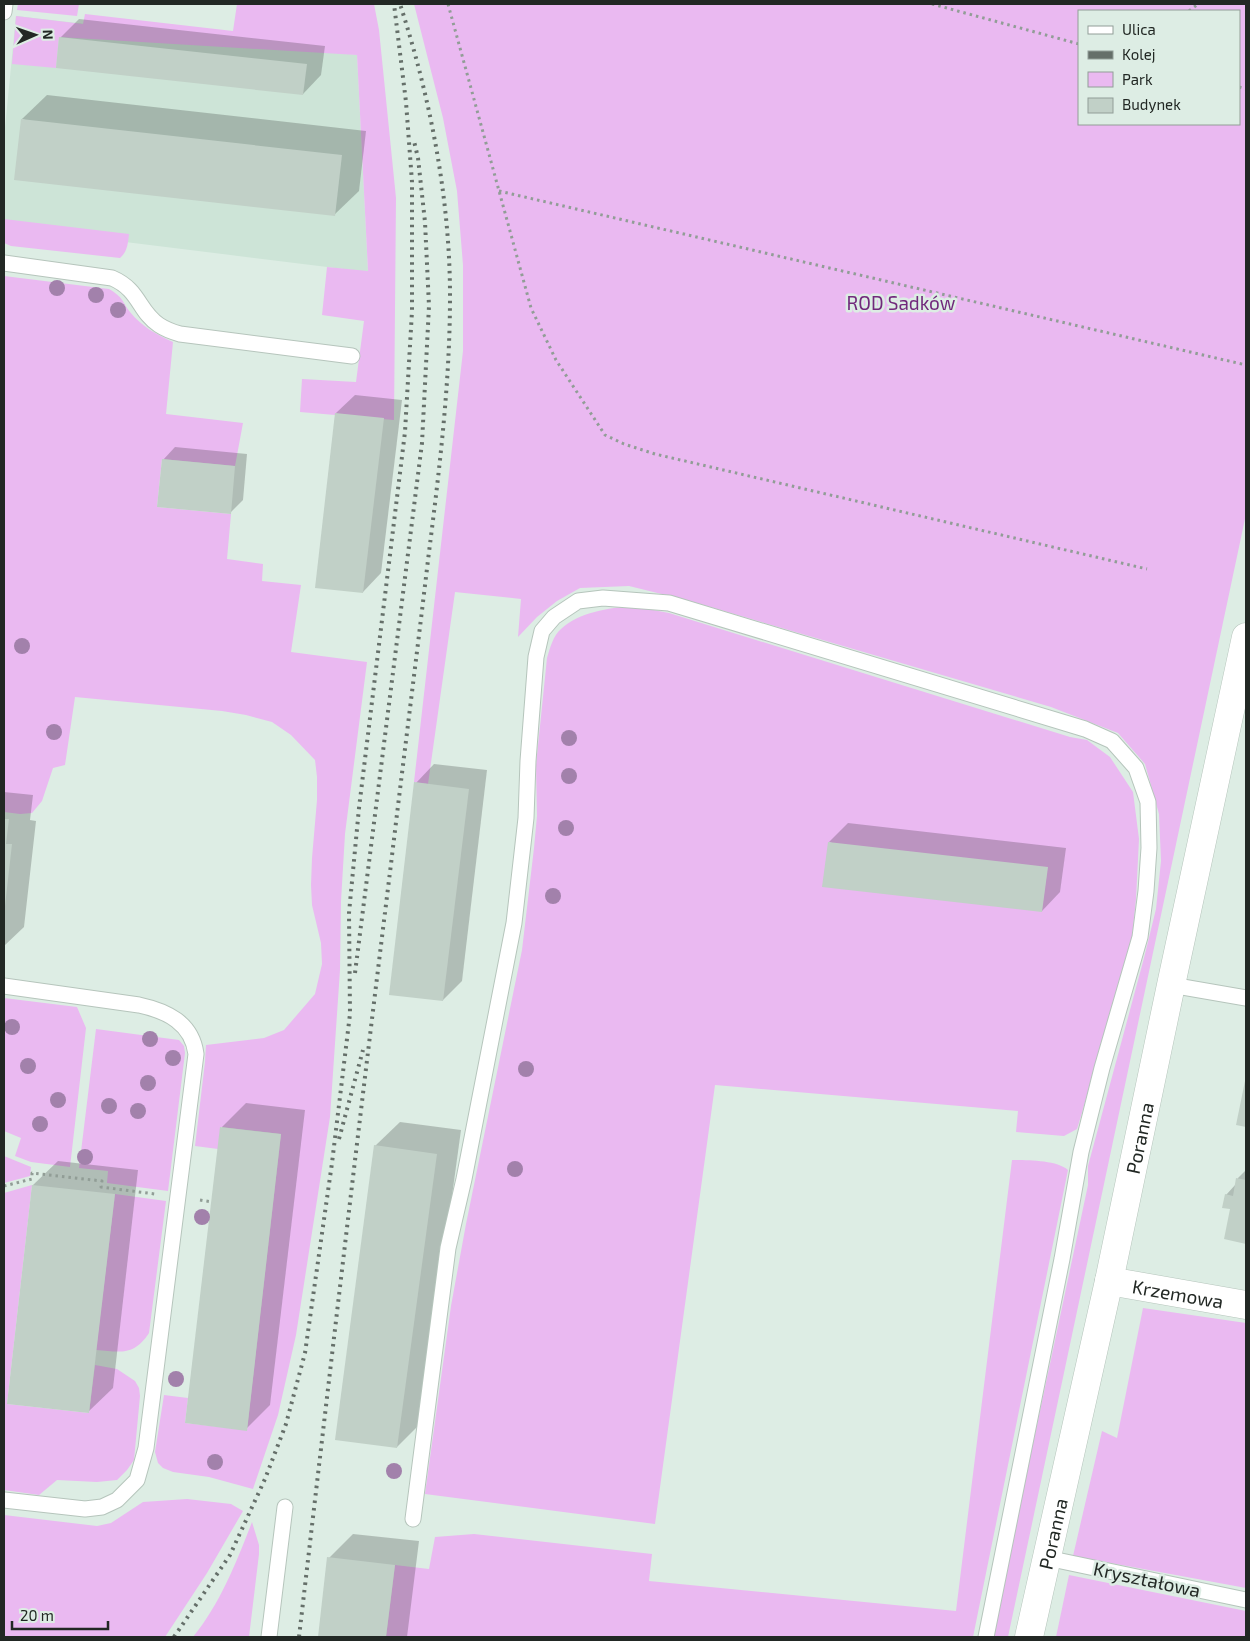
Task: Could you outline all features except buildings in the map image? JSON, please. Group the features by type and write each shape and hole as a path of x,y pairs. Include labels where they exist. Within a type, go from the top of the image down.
{"street":[{"name":"Poranna","path":"1029,1637 1109,1281 1170,985 1246,637"},
{"name":"Krzemowa","path":"1109,1281 1246,1305"}],"lane":[{"path":"4,12 5,4"},
{"path":"4,263 112,278 123,283 133,292 157,324 180,334 352,356"},
{"path":"413,1519 448,1248 464,1179 514,923 526,818 528,761 536,657 542,631 554,617 578,601 603,598 669,602 1085,729 1112,741 1136,768 1148,802 1149,848 1140,937 1102,1068 1081,1152 1062,1259 986,1637"},
{"path":"1170,985 1246,998"},
{"path":"4,986 139,1004 153,1008 165,1013 188,1031 195,1042 196,1054 146,1448 138,1480 117,1500 102,1507 85,1509 4,1500"},
{"path":"268,1637 285,1507"},
{"name":"Kryształowa","path":"1047,1558 1246,1600"}],"path":[{"path":"448,4 531,308 556,360 605,434 624,444 654,454 1147,569"},
{"path":"932,4 1078,44"},
{"path":"498,191 1246,365"},
{"path":"4,1186 32,1178 32,1173 102,1181 102,1187 212,1202"}],"shaded area":[{"path":"16,16 357,55 368,272 4,227 4,138"}],"green space":[{"path":"18,4 79,4 77,16 17,10"},
{"path":"237,4 374,4 379,30 396,198 394,420 300,412 302,379 356,382 364,321 322,315 327,267 368,271 357,55 59,37 56,68 12,64 16,16 83,24 85,14 233,31"},
{"name":"ROD Sadków","path":"414,4 1246,4 1246,514 1008,1637 992,1637 1088,1185 1088,1166 1156,909 1161,861 1159,814 1145,764 1118,733 1051,707 690,601 629,586 580,588 557,601 537,617 518,637 521,599 455,592 428,784 414,782 463,351 463,265 457,191 443,118"},
{"path":"4,219 129,234 128,244 120,258 11,246 4,243"},
{"path":"4,276 109,289 120,297 139,322 173,342 166,414 243,423 235,466 162,459 157,507 231,514 227,559 263,564 262,581 301,585 291,652 367,662 345,834 341,901 340,970 330,1117 296,1335 278,1415 253,1489 209,1477 173,1472 163,1468 158,1463 155,1452 164,1395 188,1398 185,1423 247,1430 281,1134 221,1127 218,1149 195,1146 206,1045 264,1038 284,1030 315,994 322,964 321,943 312,905 311,885 317,800 315,760 291,735 272,722 246,715 75,697 65,765 53,768 42,801 32,813 4,812"},
{"path":"632,606 669,613 1070,737 1087,740 1110,757 1133,792 1139,839 1132,938 1077,1129 1064,1136 1016,1132 1018,1111 715,1085 655,1524 425,1494 451,1306 522,950 537,816 536,765 547,658 556,635 568,623 595,612"},
{"path":"4,998 77,1007 86,1028 70,1167 31,1162 15,1156 21,1138 4,1131"},
{"path":"96,1029 179,1040 184,1046 185,1053 168,1191 107,1183 108,1171 79,1168"},
{"path":"4,1156 31,1167 30,1176 4,1183"},
{"path":"1012,1160 1049,1162 1068,1170 973,1637 386,1637 395,1565 429,1569 435,1537 474,1534 652,1554 649,1581 956,1611"},
{"path":"32,1185 7,1404 89,1413 95,1365 117,1369 135,1381 139,1388 140,1396 134,1460 117,1480 97,1482 57,1480 39,1495 4,1490 4,1193"},
{"path":"115,1194 166,1201 149,1333 138,1346 120,1352 96,1350"},
{"path":"1143,1308 1246,1323 1246,1588 1073,1556 1102,1431 1117,1438"},
{"path":"187,1499 231,1504 243,1511 207,1573 165,1637 4,1637 4,1515 97,1526 111,1523 143,1502"},
{"path":"252,1522 259,1545 259,1554 249,1637 193,1637 212,1611 220,1596"},
{"path":"1069,1575 1246,1611 1246,1637 1056,1637"}],"railway":[{"path":"174,1637 230,1555 265,1479 286,1424 305,1353 332,1163 350,1014 349,913 359,808 405,432 412,311 412,182 406,102 394,4"},
{"path":"299,1637 436,495 448,363 450,329 449,259 442,185 429,111 400,4"},
{"path":"355,973 422,443 429,306 425,222 418,158 414,141"},
{"path":"339,1139 363,1050"}]}
